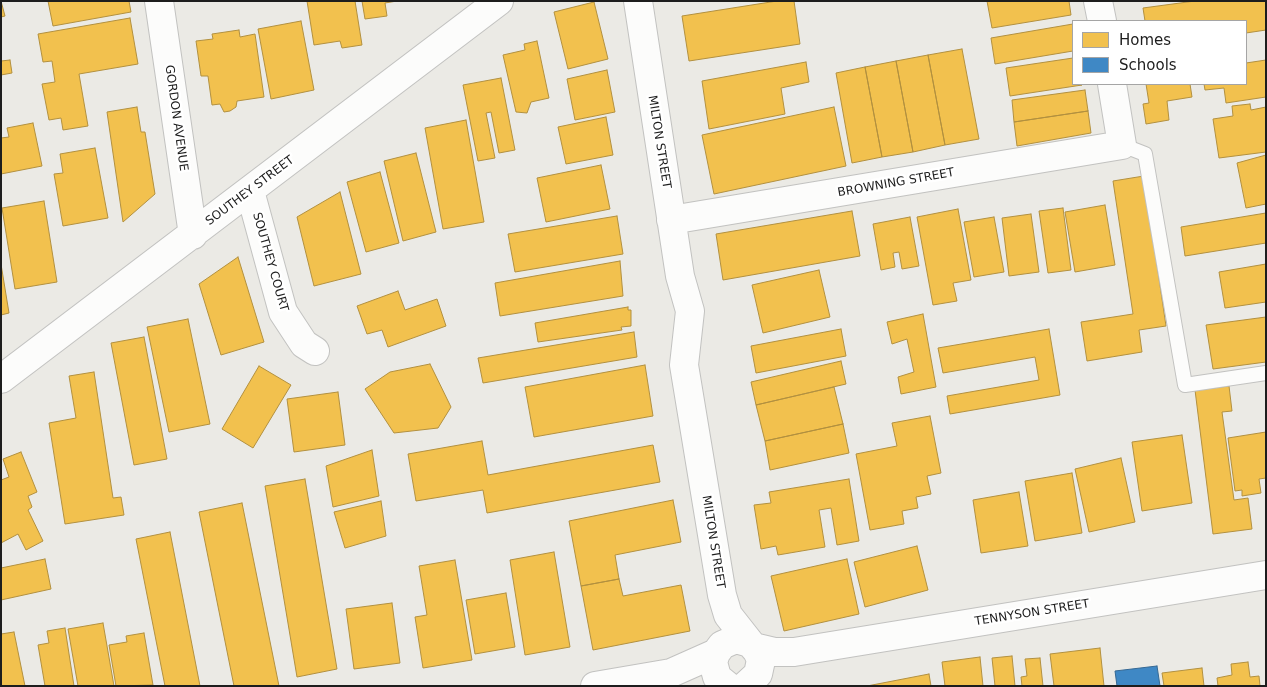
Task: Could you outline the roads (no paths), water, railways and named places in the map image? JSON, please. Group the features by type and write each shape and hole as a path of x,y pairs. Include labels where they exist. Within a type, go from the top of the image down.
{"street":[{"name":"GORDON AVENUE","path":"159,1 192,235"},
{"name":"SOUTHEY STREET","path":"1,379 499,1"},
{"path":"1098,1 1102,20"},
{"name":"MILTON STREET","path":"637,4 680,276 690,314 684,348 685,371 722,595 732,622 742,674 713,667 717,650 722,595"},
{"path":"1112,85 1122,145"},
{"name":"BROWNING STREET","path":"671,220 1122,145"},
{"name":"SOUTHEY COURT","path":"250,191 283,312 304,344 315,351"},
{"name":"TENNYSON STREET","path":"742,674 799,651 1266,575"},
{"path":"595,686 670,673 742,674 741,640 731,640 717,650 670,673"}],"lane":[{"path":"1122,145 1145,154 1185,384 1266,373"}]}
